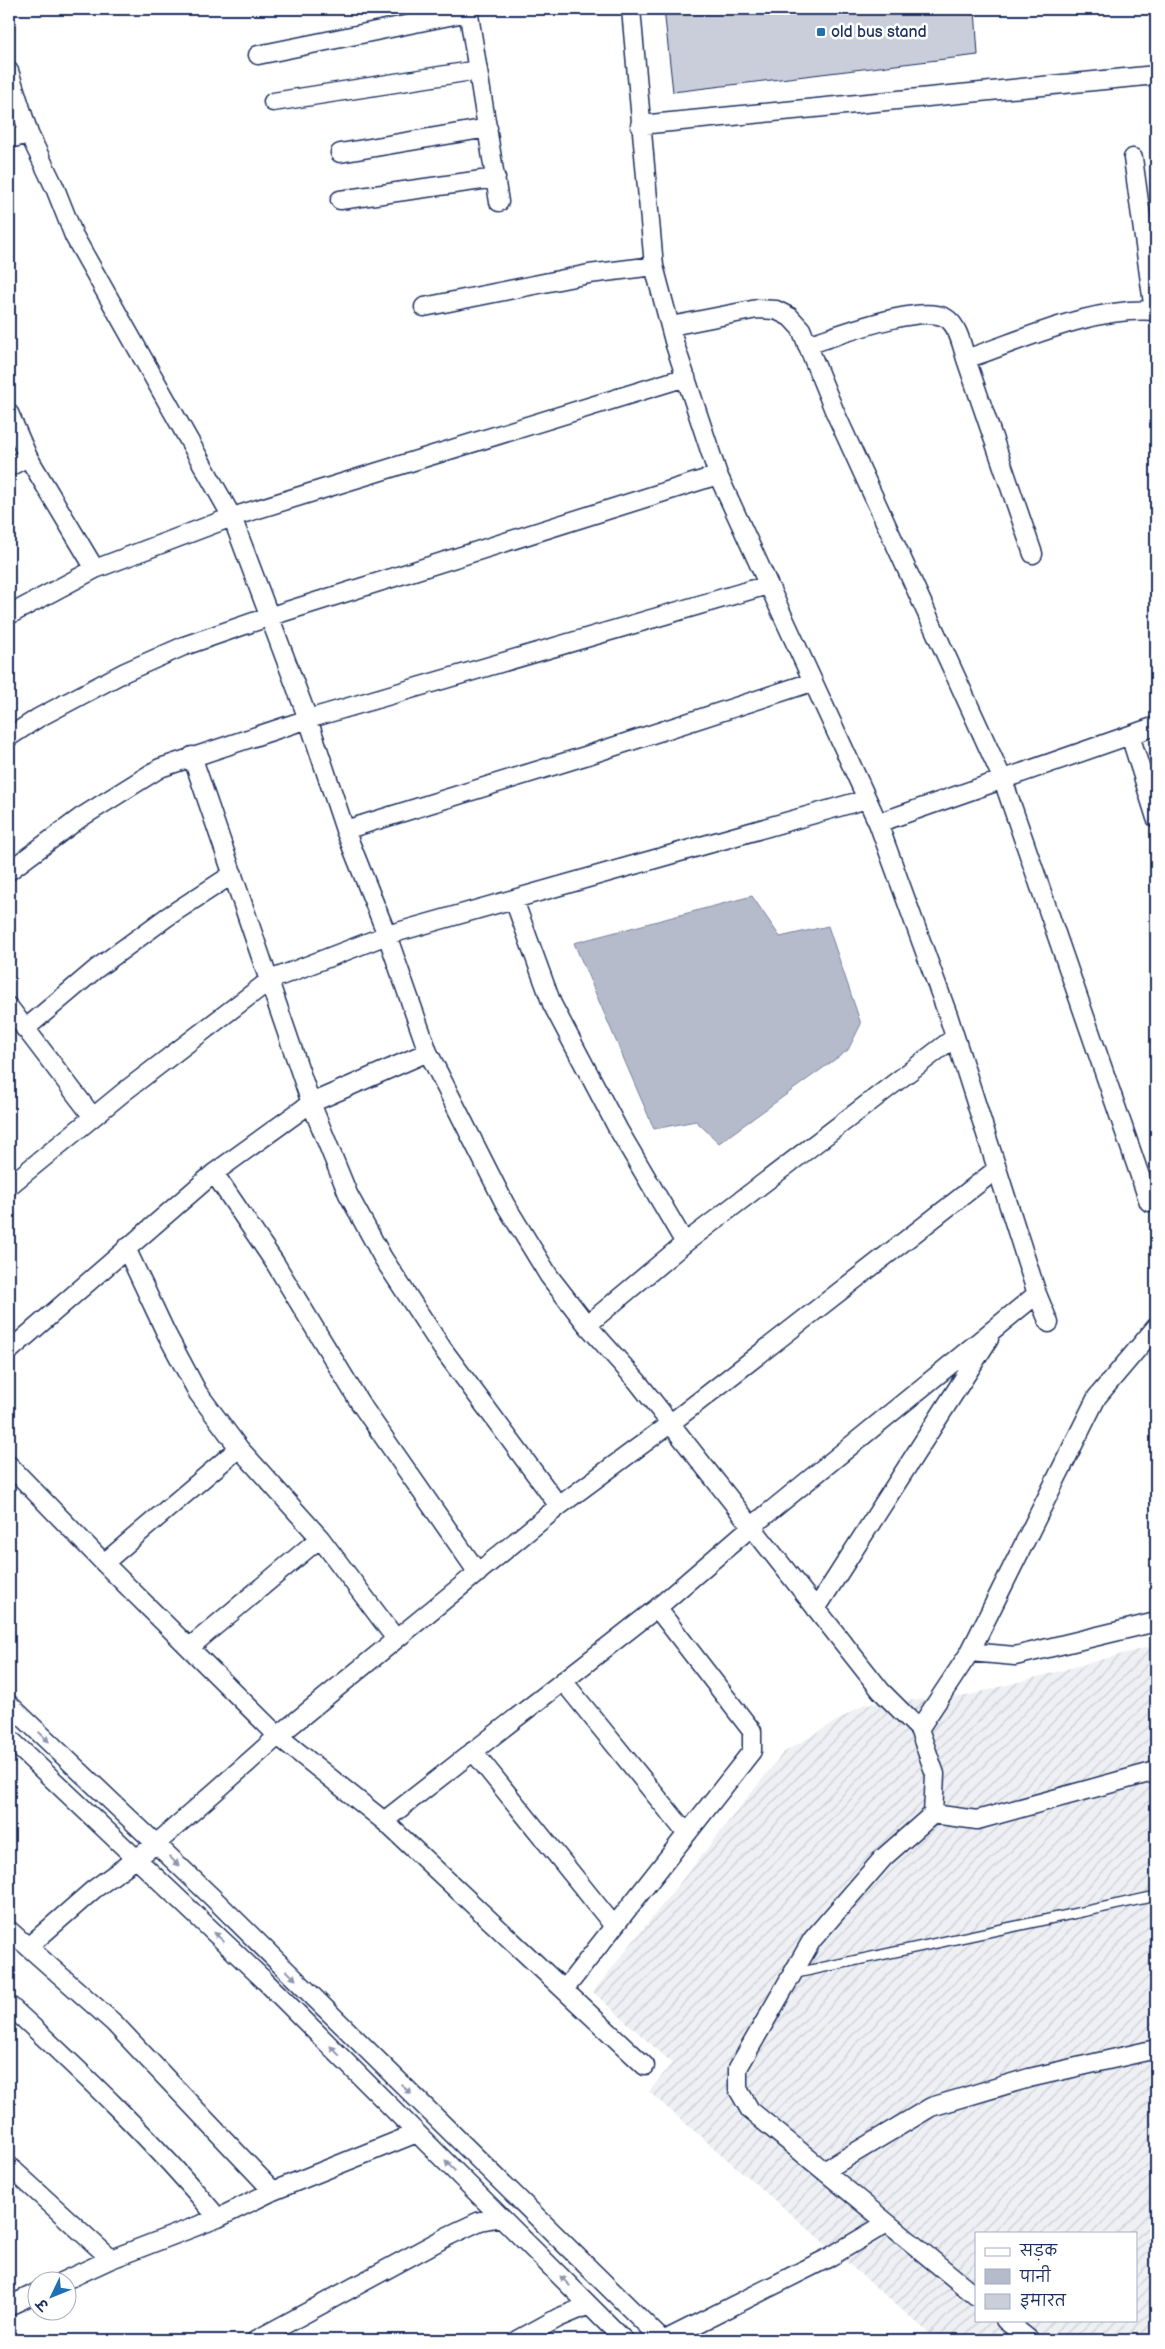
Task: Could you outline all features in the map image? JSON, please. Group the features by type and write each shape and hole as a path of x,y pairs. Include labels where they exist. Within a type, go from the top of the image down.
{"street":[{"path":"631,9 654,266 686,377 718,475 878,823 955,1037 1037,1294 1049,1323"},
{"path":"258,55 469,10 500,202"},
{"path":"273,102 478,70"},
{"path":"9,71 28,134 55,188 74,236 232,517 257,579 268,617 308,718 345,830 387,936 428,1052 505,1204 549,1276 587,1325 637,1380 881,1691 919,1730 935,1774 932,1814 884,1857 812,1940 738,2068 738,2089 750,2110 975,2295"},
{"path":"640,125 1156,75"},
{"path":"340,153 488,128"},
{"path":"9,139 28,134"},
{"path":"966,359 1096,315 1132,310 1155,311 1133,158"},
{"path":"340,200 496,178"},
{"path":"424,306 589,274 654,266"},
{"path":"671,326 757,309 776,310 790,318 801,329 834,410 1003,780 1149,1202"},
{"path":"807,345 903,316 931,313 946,318 955,328 1033,554"},
{"path":"9,615 95,569 232,517 686,377"},
{"path":"9,413 28,457 95,569"},
{"path":"9,467 28,457"},
{"path":"9,737 38,718 125,672 184,646 268,617 718,475"},
{"path":"9,870 80,818 160,768 308,718 768,585"},
{"path":"345,830 584,756 812,682"},
{"path":"878,823 1156,726"},
{"path":"1130,735 1156,818"},
{"path":"192,756 311,1103 348,1194 383,1258 442,1348 560,1506"},
{"path":"9,1186 93,1117 270,980 387,936 867,799"},
{"path":"25,1029 96,969 159,922 233,874"},
{"path":"514,900 552,1004 618,1129 685,1243"},
{"path":"9,1006 93,1117"},
{"path":"587,1325 685,1243 955,1037"},
{"path":"9,1351 214,1173 311,1103 428,1052"},
{"path":"28,1947 135,1857 156,1844 278,1736 560,1506 670,1424 997,1170"},
{"path":"214,1173 276,1263 360,1403 478,1573"},
{"path":"126,1248 166,1333 198,1393 239,1448 320,1538 396,1639"},
{"path":"384,1821 657,1608 751,1527 1037,1294"},
{"path":"816,1609 997,1326"},
{"path":"919,1730 970,1652 1097,1397 1156,1327"},
{"path":"104,1563 239,1448"},
{"path":"9,1465 104,1563 278,1736 384,1821 644,2066"},
{"path":"190,1647 320,1538"},
{"path":"564,1990 752,1751 752,1731 657,1608"},
{"path":"970,1652 1015,1656 1156,1622"},
{"path":"563,1681 687,1834"},
{"path":"9,1704 156,1844 663,2340 828,2258 887,2223"},
{"path":"9,1738 262,1978 624,2340"},
{"path":"473,1752 614,1926"},
{"path":"932,1814 977,1820 1156,1771"},
{"path":"9,1930 114,2022 273,2191"},
{"path":"9,2005 78,2069 186,2179 218,2218"},
{"path":"824,2171 931,2107 1029,2078 1156,2049"},
{"path":"78,2274 111,2258 218,2218 273,2191 417,2133"},
{"path":"9,2166 17,2184 111,2258"},
{"path":"256,2340 448,2236 480,2221 501,2217"},
{"path":"9,2306 28,2297"},
{"path":"518,2340 558,2318 589,2305"},
{"path":"1008,2322 1030,2340"}],"lane":[{"path":"791,1975 1156,1896"}],"shaded area":[{"path":"1156,1645 1156,2340 937,2340 649,2092 672,2063 593,1992 783,1753 865,1704 966,1696"}],"water":[{"path":"752,896 780,937 828,926 861,1024 848,1050 719,1143 696,1121 654,1129 574,943"}],"building":[{"name":"old bus stand","path":"664,9 975,9 978,55 673,92"}],"place":[{"name":"old bus stand","path":"821,32"}]}
